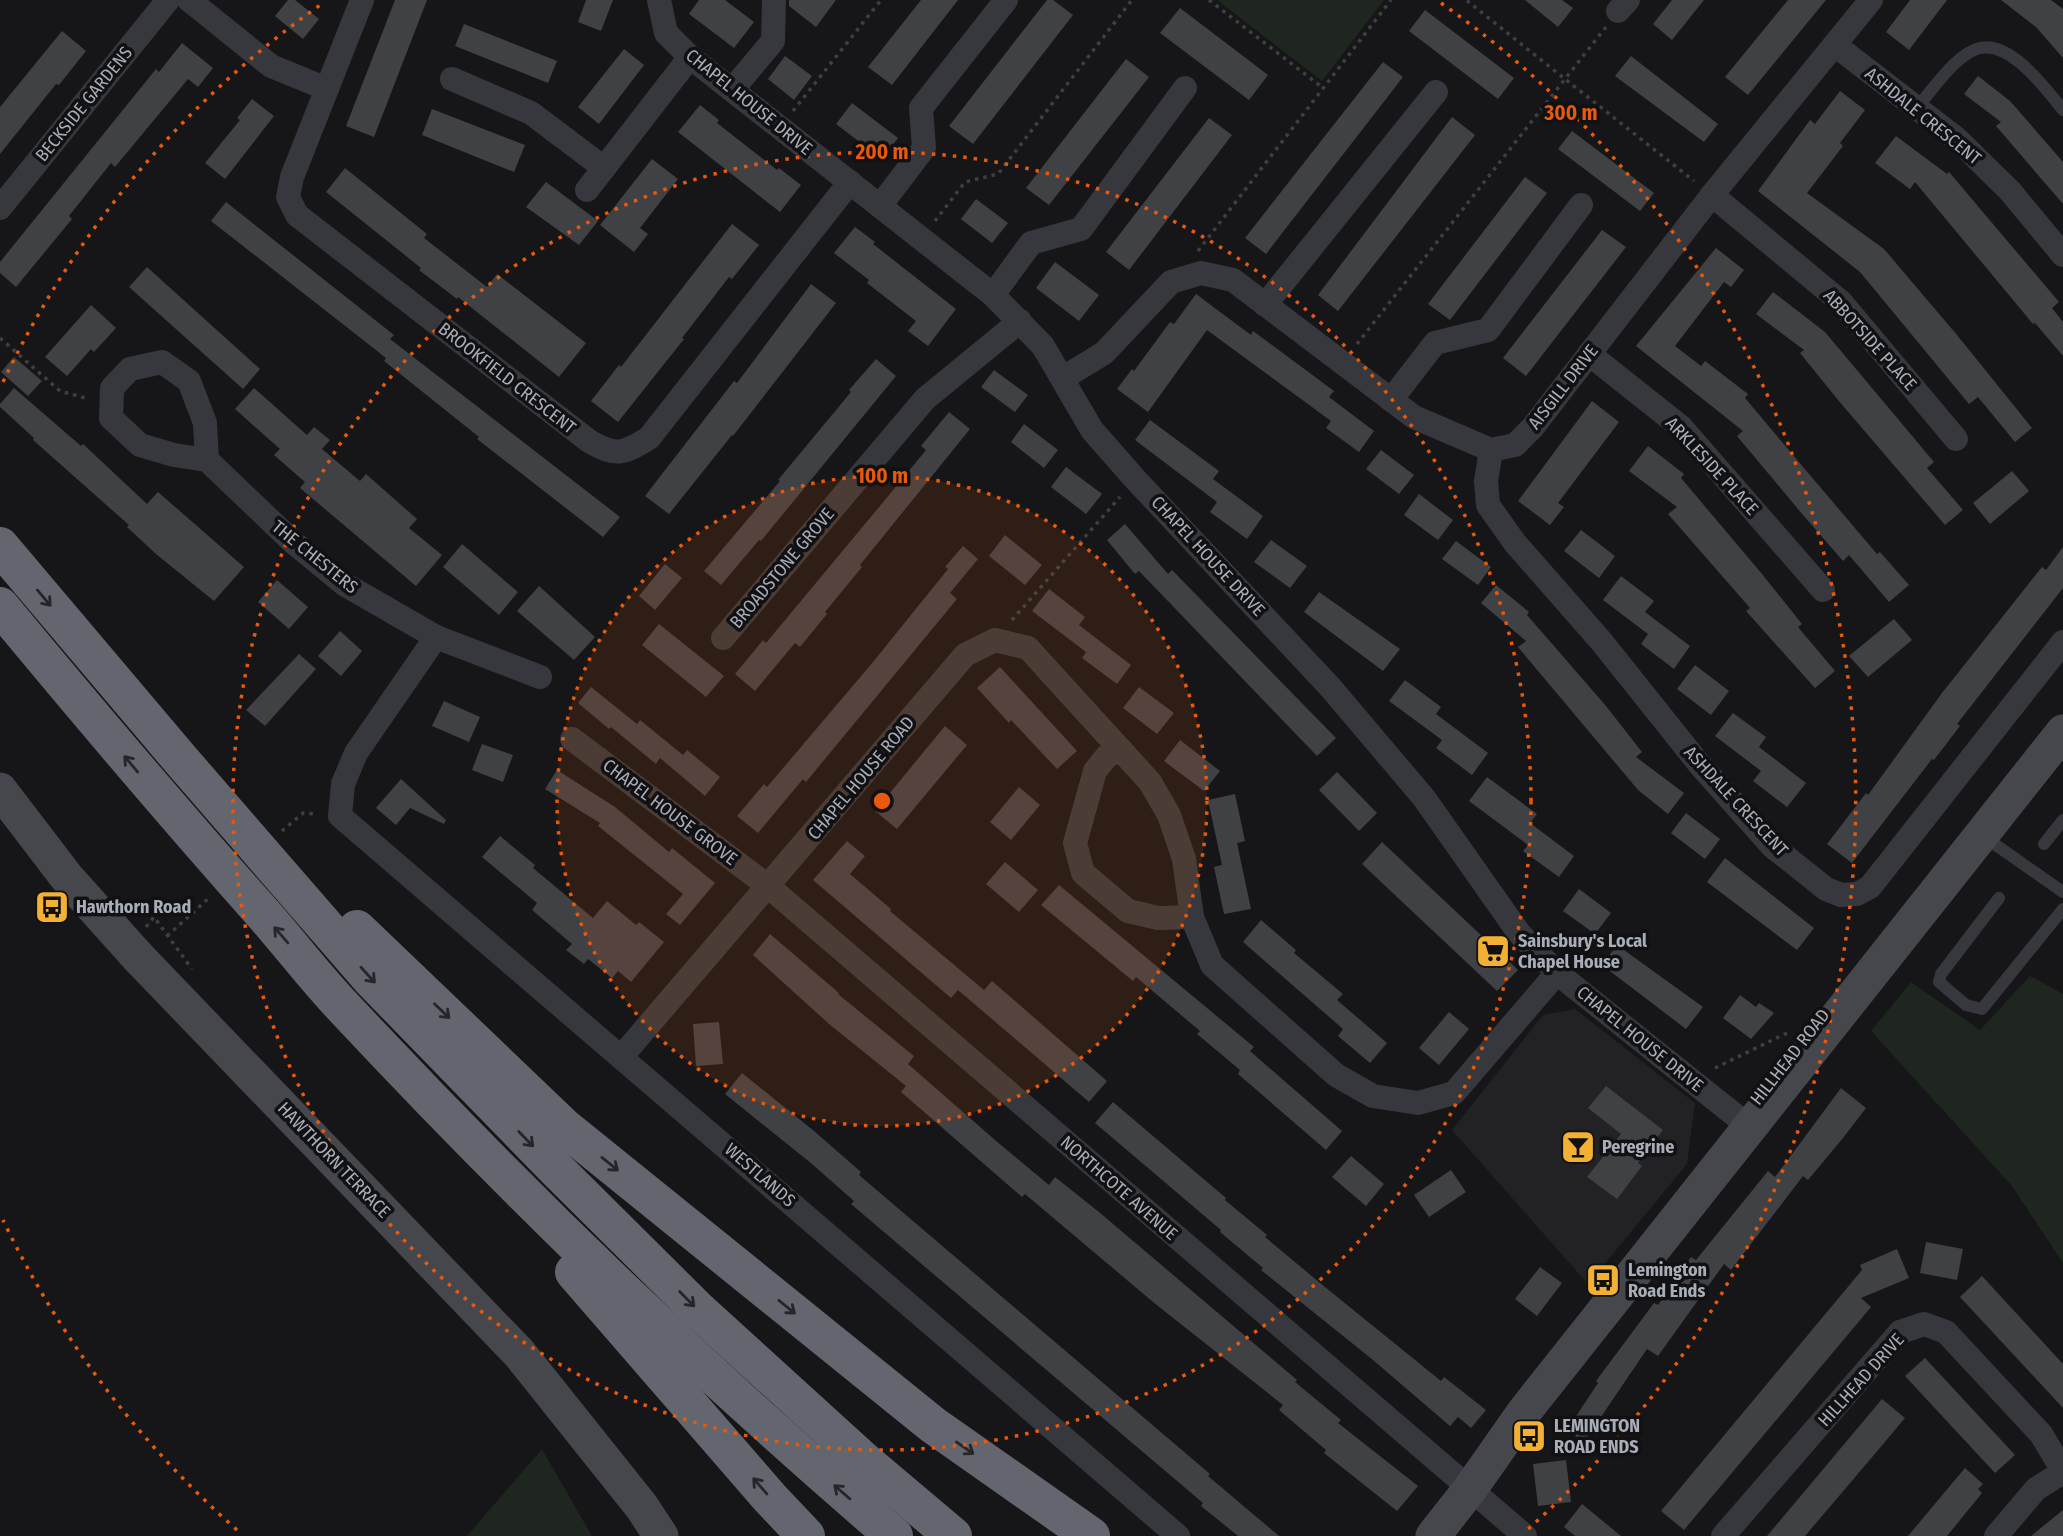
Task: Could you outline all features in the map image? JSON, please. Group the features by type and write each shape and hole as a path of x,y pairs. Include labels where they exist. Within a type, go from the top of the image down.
{"highway":[{"path":"0,546 371,979 696,1309 863,1460 953,1536"},
{"path":"0,607 151,788 806,1536"},
{"path":"181,760 564,1127 933,1425 1091,1536"},
{"path":"344,1009 530,1198 671,1336 894,1536"}],"street":[{"name":"BECKSIDE GARDENS","path":"0,208 168,0"},
{"path":"189,0 271,66 327,89"},
{"name":"BROOKFIELD CRESCENT","path":"362,0 292,177 288,197 297,215 605,451 627,452 649,438 850,182"},
{"name":"CHAPEL HOUSE DRIVE","path":"659,0 666,33 690,57 993,295 1020,321 1043,346 1092,430 1330,687 1424,797 1519,933 1557,973 1746,1124"},
{"path":"732,90 773,40 774,0"},
{"path":"880,206 924,148 921,108 1006,0"},
{"name":"AISGILL DRIVE","path":"1491,450 1515,444 1533,427 1712,195 1871,0"},
{"name":"ASHDALE CRESCENT","path":"1835,45 1957,139 2010,191 2063,255"},
{"path":"587,190 690,57"},
{"path":"452,79 531,113 604,168"},
{"path":"993,295 1031,243 1081,229 1185,88"},
{"path":"1265,305 1436,92"},
{"name":"ABBOTSIDE PLACE","path":"1712,195 1841,302 1956,439"},
{"path":"1391,400 1435,343 1488,330 1581,205"},
{"path":"1063,378 1104,353 1171,282 1201,273 1233,279 1414,417 1491,450"},
{"name":"BROADSTONE GROVE","path":"723,638 925,399 1020,321"},
{"name":"ARKLESIDE PLACE","path":"1589,354 1681,427 1823,590"},
{"path":"162,362 189,381 205,423 207,460 174,455 140,445 111,418 112,388 130,369 162,362"},
{"name":"ASHDALE CRESCENT","path":"1491,450 1486,481 1488,505 1515,543 1601,641 1700,765 1772,846 1826,890 1841,895 1857,894 1870,887 2063,642"},
{"name":"THE CHESTERS","path":"207,460 293,542 344,584 436,637 540,677"},
{"name":"WESTLANDS","path":"436,637 356,753 343,783 340,816 1178,1536"},
{"path":"995,640 1028,648 1150,782 1169,815 1184,859 1192,917 1212,965 1336,1075 1373,1096 1418,1103 1454,1093 1557,973"},
{"name":"CHAPEL HOUSE ROAD","path":"622,1056 965,655 995,640"},
{"name":"HILLHEAD ROAD","path":"1433,1536 1524,1412 1976,830 2063,705"},
{"name":"HILLHEAD ROAD","path":"1976,830 2063,732"},
{"name":"CHAPEL HOUSE GROVE","path":"572,739 768,886"},
{"path":"1121,750 1107,757 1095,771 1075,843 1083,873 1128,911 1158,918 1192,917"},
{"name":"HAWTHORN TERRACE","path":"0,790 68,879 129,948 519,1353 642,1507 661,1536"},
{"name":"NORTHCOTE AVENUE","path":"768,886 1525,1536"},
{"name":"HILLHEAD DRIVE","path":"1723,1536 1900,1332 1924,1324 1946,1332 2041,1434 2063,1471"},
{"path":"1996,1536 2036,1489 2063,1471"}],"lane":[{"path":"1917,108 1952,67 1974,49 1999,49 2031,71 2063,110"},
{"path":"2043,844 2063,820"},
{"path":"1976,830 2063,892"},
{"path":"1998,898 1941,974 1939,982 1966,1005 1982,1009 2063,909"}],"path":[{"path":"780,128 881,0"},
{"path":"922,239 965,182 999,174 1132,0"},
{"path":"1209,0 1323,88"},
{"path":"1188,277 1191,260 1391,0"},
{"path":"1466,0 1712,195"},
{"path":"1342,364 1623,6"},
{"path":"0,338 60,391 111,405"},
{"path":"995,640 1135,479"}],"shaded area":[{"path":"1217,0 1384,0 1322,81"},
{"path":"2030,976 2063,994 2063,1263 2012,1186 1871,1031 1911,982 1980,1030"},
{"name":"Peregrine","path":"1575,1009 1695,1103 1687,1164 1588,1284 1452,1130 1543,1015"},
{"path":"542,1449 592,1536 467,1536"}],"building":[{"path":"288,0 295,0 319,19 303,39 275,16"},
{"path":"395,0 427,0 374,137 346,126"},
{"path":"586,0 613,0 601,31 578,22"},
{"path":"699,0 725,0 754,22 734,48 689,14"},
{"path":"789,0 836,0 816,27 789,6"},
{"path":"921,0 958,0 892,85 868,67"},
{"path":"1047,0 1053,0 1073,15 973,144 949,126"},
{"path":"1525,0 1562,0 1573,8 1558,27"},
{"path":"1672,0 1704,0 1672,40 1653,24"},
{"path":"1788,0 1826,0 1748,95 1725,77"},
{"path":"1910,0 1947,0 1909,50 1886,32"},
{"path":"2001,0 2051,0 2063,9 2063,58 2036,27"},
{"path":"1180,8 1268,75 1249,100 1160,33"},
{"path":"1425,10 1514,78 1498,99 1409,31"},
{"path":"464,24 557,61 548,83 455,46"},
{"path":"62,31 86,51 0,154 0,107"},
{"path":"182,43 213,68 198,87 188,79 115,167 111,163 69,216 72,219 16,287 0,273 0,262 156,69 159,72"},
{"path":"624,49 644,65 599,124 578,107"},
{"path":"785,56 812,76 794,100 768,79"},
{"path":"1631,56 1718,124 1704,142 1615,76"},
{"path":"1126,59 1149,77 1049,205 1026,188"},
{"path":"1383,62 1403,77 1266,254 1245,238"},
{"path":"1978,76 2010,101 2063,162 2063,204 1996,126 2001,122 1964,94"},
{"path":"1840,91 1865,110 1840,143 1843,146 1807,193 1884,249 1957,335 2032,428 2015,442 1978,397 1969,404 1860,272 1758,191 1810,120 1815,124"},
{"path":"252,99 274,116 225,179 205,163 240,120 237,118"},
{"path":"852,103 898,138 882,159 836,124"},
{"path":"700,105 719,120 717,123 777,170 779,168 801,185 780,212 678,132"},
{"path":"432,109 525,145 514,172 422,135"},
{"path":"1452,117 1475,135 1338,311 1318,295"},
{"path":"1209,118 1232,135 1129,270 1106,252"},
{"path":"1572,131 1654,193 1640,211 1558,149"},
{"path":"1896,136 1947,174 1949,172 2059,302 2052,308 2063,322 2063,356 2035,323 2033,324 1915,182 1910,189 1875,163"},
{"path":"652,159 678,179 640,228 648,234 634,252 600,225"},
{"path":"345,168 427,234 424,238 487,287 497,274 586,343 559,377 458,297 457,299 419,270 421,268 326,192"},
{"path":"1525,177 1547,193 1450,320 1428,304"},
{"path":"546,182 598,221 579,245 526,207"},
{"path":"976,199 1008,223 992,243 961,219"},
{"path":"226,202 394,335 390,339 620,517 603,537 477,439 479,437 384,361 386,358 211,221"},
{"path":"732,224 759,245 732,279 729,277 618,422 591,401 619,365 621,367"},
{"path":"855,227 956,309 928,346 908,331 916,321 834,253"},
{"path":"1602,230 1626,247 1526,376 1503,358"},
{"path":"1716,248 1744,270 1731,287 1724,282 1675,346 1701,366 1705,361 1748,394 1745,398 1798,461 1877,554 1880,552 1909,585 1889,602 1849,555 1843,561 1803,515 1737,436 1743,431 1636,346"},
{"path":"1055,262 1099,295 1079,321 1036,288"},
{"path":"147,267 260,369 243,389 129,287"},
{"path":"811,284 836,303 669,514 645,496 734,381 737,383"},
{"path":"1773,292 1825,332 1934,462 1927,468 1963,510 1945,525 1800,353 1804,350 1756,314"},
{"path":"1196,294 1251,335 1253,331 1334,391 1329,397 1374,431 1359,452 1326,428 1331,421 1207,330 1148,412 1117,389 1132,369 1134,371 1170,322 1174,324"},
{"path":"91,305 116,328 94,352 91,349 67,376 45,357"},
{"path":"14,357 42,381 28,396 1,372"},
{"path":"876,359 896,376 761,541 759,540 721,585 704,571 780,481 778,480"},
{"path":"994,370 1028,395 1015,412 981,387"},
{"path":"14,388 81,446 83,444 147,504 158,492 244,567 214,601 156,554 127,527 129,525 0,407"},
{"path":"254,388 307,435 314,427 330,440 322,449 360,481 366,474 417,519 409,528 442,555 416,586 300,488 305,482 274,455 280,449 235,409"},
{"path":"1592,401 1619,422 1558,503 1564,507 1550,525 1518,501"},
{"path":"949,412 970,429 860,565 862,567 800,647 795,643 755,691 735,674 763,640 766,643 926,450 921,446"},
{"path":"1150,420 1219,471 1213,479 1263,516 1247,539 1210,512 1217,502 1135,440"},
{"path":"1024,424 1058,450 1044,468 1011,442"},
{"path":"1648,446 1684,474 1681,478 1802,624 1798,627 1835,671 1815,688 1746,611 1750,608 1668,514 1677,507 1629,471"},
{"path":"1381,450 1414,475 1399,494 1366,469"},
{"path":"1066,467 1102,494 1086,514 1051,487"},
{"path":"2012,471 2029,491 1990,524 1973,503"},
{"path":"1419,494 1453,520 1438,540 1404,515"},
{"path":"1125,524 1168,574 1172,570 1336,738 1317,756 1139,571 1135,574 1107,540"},
{"path":"1581,530 1615,556 1599,578 1564,551"},
{"path":"1005,535 1042,565 1025,585 989,556"},
{"path":"1271,540 1307,566 1290,588 1254,562"},
{"path":"1456,541 1491,567 1478,585 1442,559"},
{"path":"462,544 518,592 499,615 443,567"},
{"path":"963,546 978,559 950,593 957,599 806,782 803,779 758,833 737,816 764,784 767,787 873,662 948,569 945,567"},
{"path":"2063,547 2063,588 1957,724 1960,726 1934,760 1932,759 1852,863 1827,844 1866,793 1868,795 1942,693 2042,567 2046,570"},
{"path":"665,564 682,578 655,610 639,596"},
{"path":"1621,576 1654,601 1645,612 1690,646 1674,669 1641,644 1648,634 1603,600"},
{"path":"277,580 308,607 289,629 258,602"},
{"path":"1496,585 1529,612 1527,615 1606,706 1642,752 1636,757 1684,793 1668,814 1638,790 1518,647 1526,641 1481,603"},
{"path":"539,586 595,637 574,660 517,611"},
{"path":"1049,589 1085,617 1079,625 1131,665 1117,684 1082,658 1086,652 1032,611"},
{"path":"1319,592 1400,649 1383,671 1304,612"},
{"path":"1894,619 1912,640 1868,677 1849,656"},
{"path":"659,624 724,676 706,697 642,645"},
{"path":"340,631 362,651 341,676 318,656"},
{"path":"299,654 316,669 265,726 246,710"},
{"path":"1695,665 1729,691 1711,715 1677,689"},
{"path":"1000,667 1077,751 1057,769 977,688"},
{"path":"1405,680 1441,707 1436,714 1488,753 1472,775 1436,748 1442,740 1389,701"},
{"path":"591,687 637,724 640,720 683,755 687,750 720,777 705,796 660,758 656,764 578,703"},
{"path":"1139,687 1174,713 1157,734 1123,708"},
{"path":"444,701 480,717 469,742 432,726"},
{"path":"1733,713 1766,737 1759,747 1806,783 1787,807 1753,781 1761,771 1715,736"},
{"path":"945,726 967,745 897,829 875,811"},
{"path":"1180,740 1220,771 1204,791 1164,761"},
{"path":"482,744 513,755 503,782 472,770"},
{"path":"557,770 615,807 669,852 672,848 715,883 680,925 666,914 683,894 598,826 600,823 545,789"},
{"path":"1337,772 1377,813 1359,831 1319,790"},
{"path":"1487,777 1537,814 1530,823 1574,856 1559,877 1523,851 1528,845 1469,801"},
{"path":"401,779 446,820 444,824 410,808 396,825 376,808"},
{"path":"1019,787 1040,805 1011,840 990,822"},
{"path":"1235,794 1245,841 1237,843 1251,909 1224,914 1214,867 1222,865 1208,800"},
{"path":"1686,813 1720,839 1705,859 1671,833"},
{"path":"500,836 535,865 533,868 593,918 607,901 636,925 639,922 664,942 631,982 618,971 612,978 588,959 584,964 566,950 572,944 532,910 537,903 482,857"},
{"path":"847,841 865,856 850,874 891,909 890,911 984,990 992,981 1107,1081 1089,1102 958,990 951,998 813,880"},
{"path":"1382,842 1518,970 1497,991 1362,864"},
{"path":"1725,858 1814,928 1797,950 1707,882"},
{"path":"1005,862 1038,890 1019,912 986,884"},
{"path":"1059,885 1254,1047 1250,1051 1342,1131 1326,1150 1238,1074 1240,1070 1197,1034 1200,1031 1136,977 1133,981 1041,905"},
{"path":"1579,889 1611,913 1595,934 1563,911"},
{"path":"1261,920 1296,950 1294,953 1343,994 1337,1000 1387,1043 1370,1063 1338,1036 1343,1029 1243,942"},
{"path":"770,934 914,1056 908,1064 995,1140 1049,1185 1055,1177 1099,1212 1297,1380 1295,1382 1341,1420 1338,1423 1418,1486 1397,1511 1324,1453 1326,1450 1279,1410 1283,1405 1153,1302 1025,1194 1022,1197 901,1092 906,1086 829,1024 753,955"},
{"path":"1617,945 1703,1007 1686,1029 1602,965"},
{"path":"1740,995 1756,1007 1759,1003 1774,1013 1751,1039 1723,1018"},
{"path":"1449,1012 1469,1029 1439,1065 1419,1048"},
{"path":"719,1022 723,1064 696,1066 693,1024"},
{"path":"742,1073 814,1131 861,1172 859,1175 1279,1536 1238,1536 1201,1506 1203,1503 851,1204 854,1201 812,1164 725,1094"},
{"path":"1606,1086 1663,1130 1638,1163 1642,1166 1617,1199 1587,1177 1621,1134 1588,1108"},
{"path":"1841,1088 1866,1108 1843,1138 1808,1180 1803,1176 1731,1270 1724,1264 1658,1356 1647,1349 1584,1442 1567,1430 1598,1383 1596,1381 1654,1303 1658,1305 1691,1257 1696,1260 1768,1171 1775,1177"},
{"path":"1113,1102 1226,1198 1225,1200 1267,1235 1265,1237 1320,1283 1441,1381 1444,1377 1486,1410 1471,1428 1458,1417 1450,1426 1261,1270 1263,1268 1220,1232 1221,1230 1095,1123"},
{"path":"1351,1156 1384,1184 1366,1206 1332,1177"},
{"path":"1451,1170 1466,1192 1429,1217 1414,1195"},
{"path":"1926,1242 1963,1249 1957,1280 1920,1273"},
{"path":"1897,1249 1909,1278 1861,1298 1871,1307 1684,1530 1661,1511 1862,1270 1860,1265"},
{"path":"1540,1267 1562,1283 1537,1316 1515,1299"},
{"path":"1982,1276 2063,1364 2063,1408 1960,1297"},
{"path":"1925,1358 2015,1455 1995,1473 1905,1376"},
{"path":"1882,1399 1905,1418 1879,1449 1805,1536 1767,1536"},
{"path":"1566,1460 1571,1502 1538,1506 1533,1464"},
{"path":"1965,1468 1983,1484 1978,1489 1982,1493 1947,1536 1908,1536"},
{"path":"1582,1504 1621,1536 1575,1536 1564,1527"},
{"path":"2063,1510 2063,1536 2031,1536"}],"place":[{"name":"Hawthorn Road","path":"52,907"},
{"name":"Sainsbury's Local Chapel House","path":"1493,951"},
{"name":"Peregrine","path":"1578,1147"},
{"name":"Lemington Road Ends","path":"1603,1280"},
{"name":"LEMINGTON ROAD ENDS","path":"1529,1436"}]}
